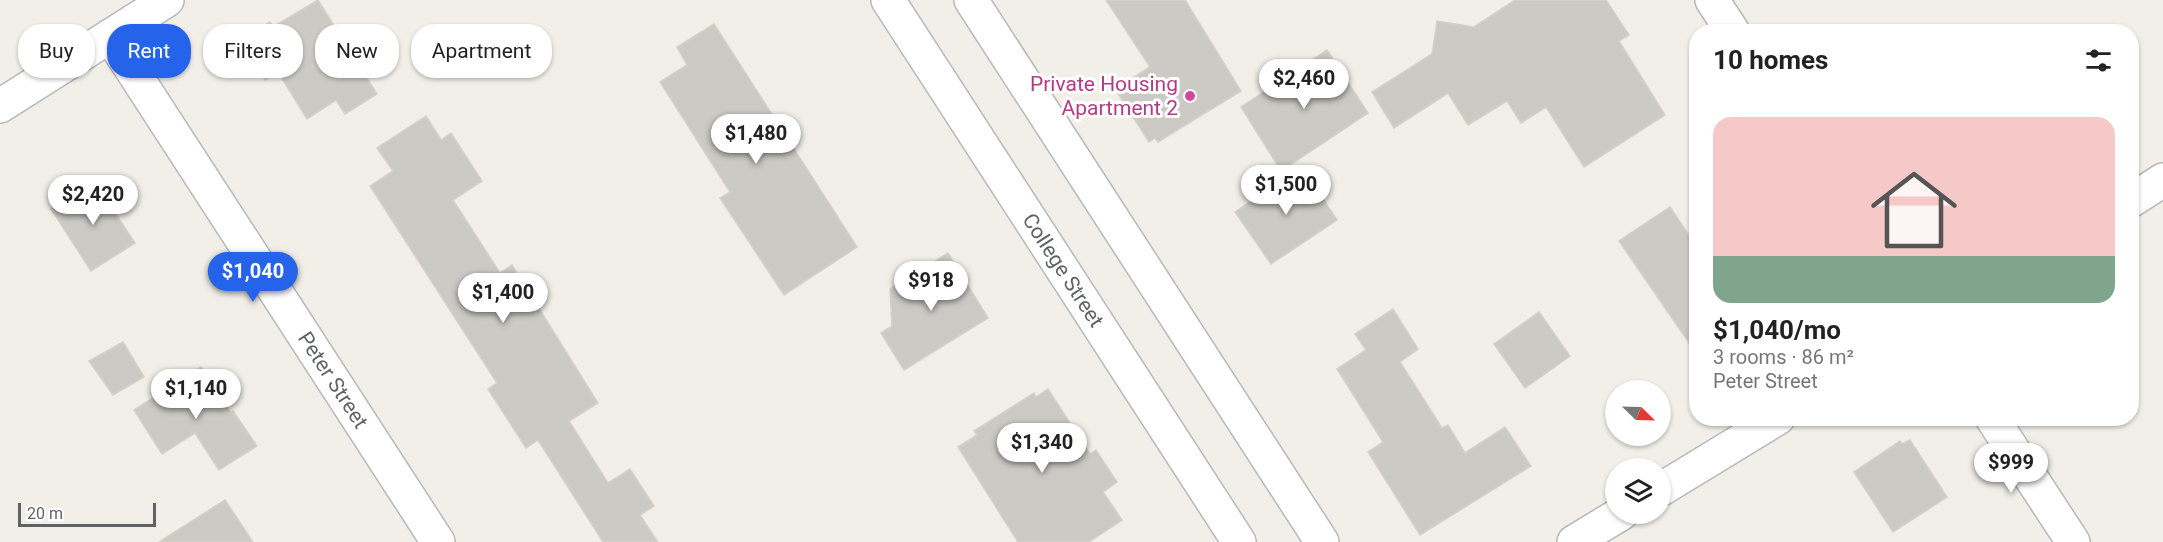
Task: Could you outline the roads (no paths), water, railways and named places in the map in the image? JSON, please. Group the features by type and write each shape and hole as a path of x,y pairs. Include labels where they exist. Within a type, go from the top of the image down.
{"street":[{"path":"129,24 167,0"},
{"name":"College Street","path":"888,0 1239,542"},
{"path":"971,0 1322,542"},
{"path":"1712,0 1728,24"},
{"path":"0,106 107,38"},
{"name":"Peter Street","path":"137,78 438,542"},
{"path":"2139,195 2163,180"},
{"path":"1671,483 1765,426"},
{"path":"1997,426 2073,542"},
{"path":"1574,542 1605,523"}],"place":[{"name":"Private Housing Apartment 2","path":"1190,96"}]}
